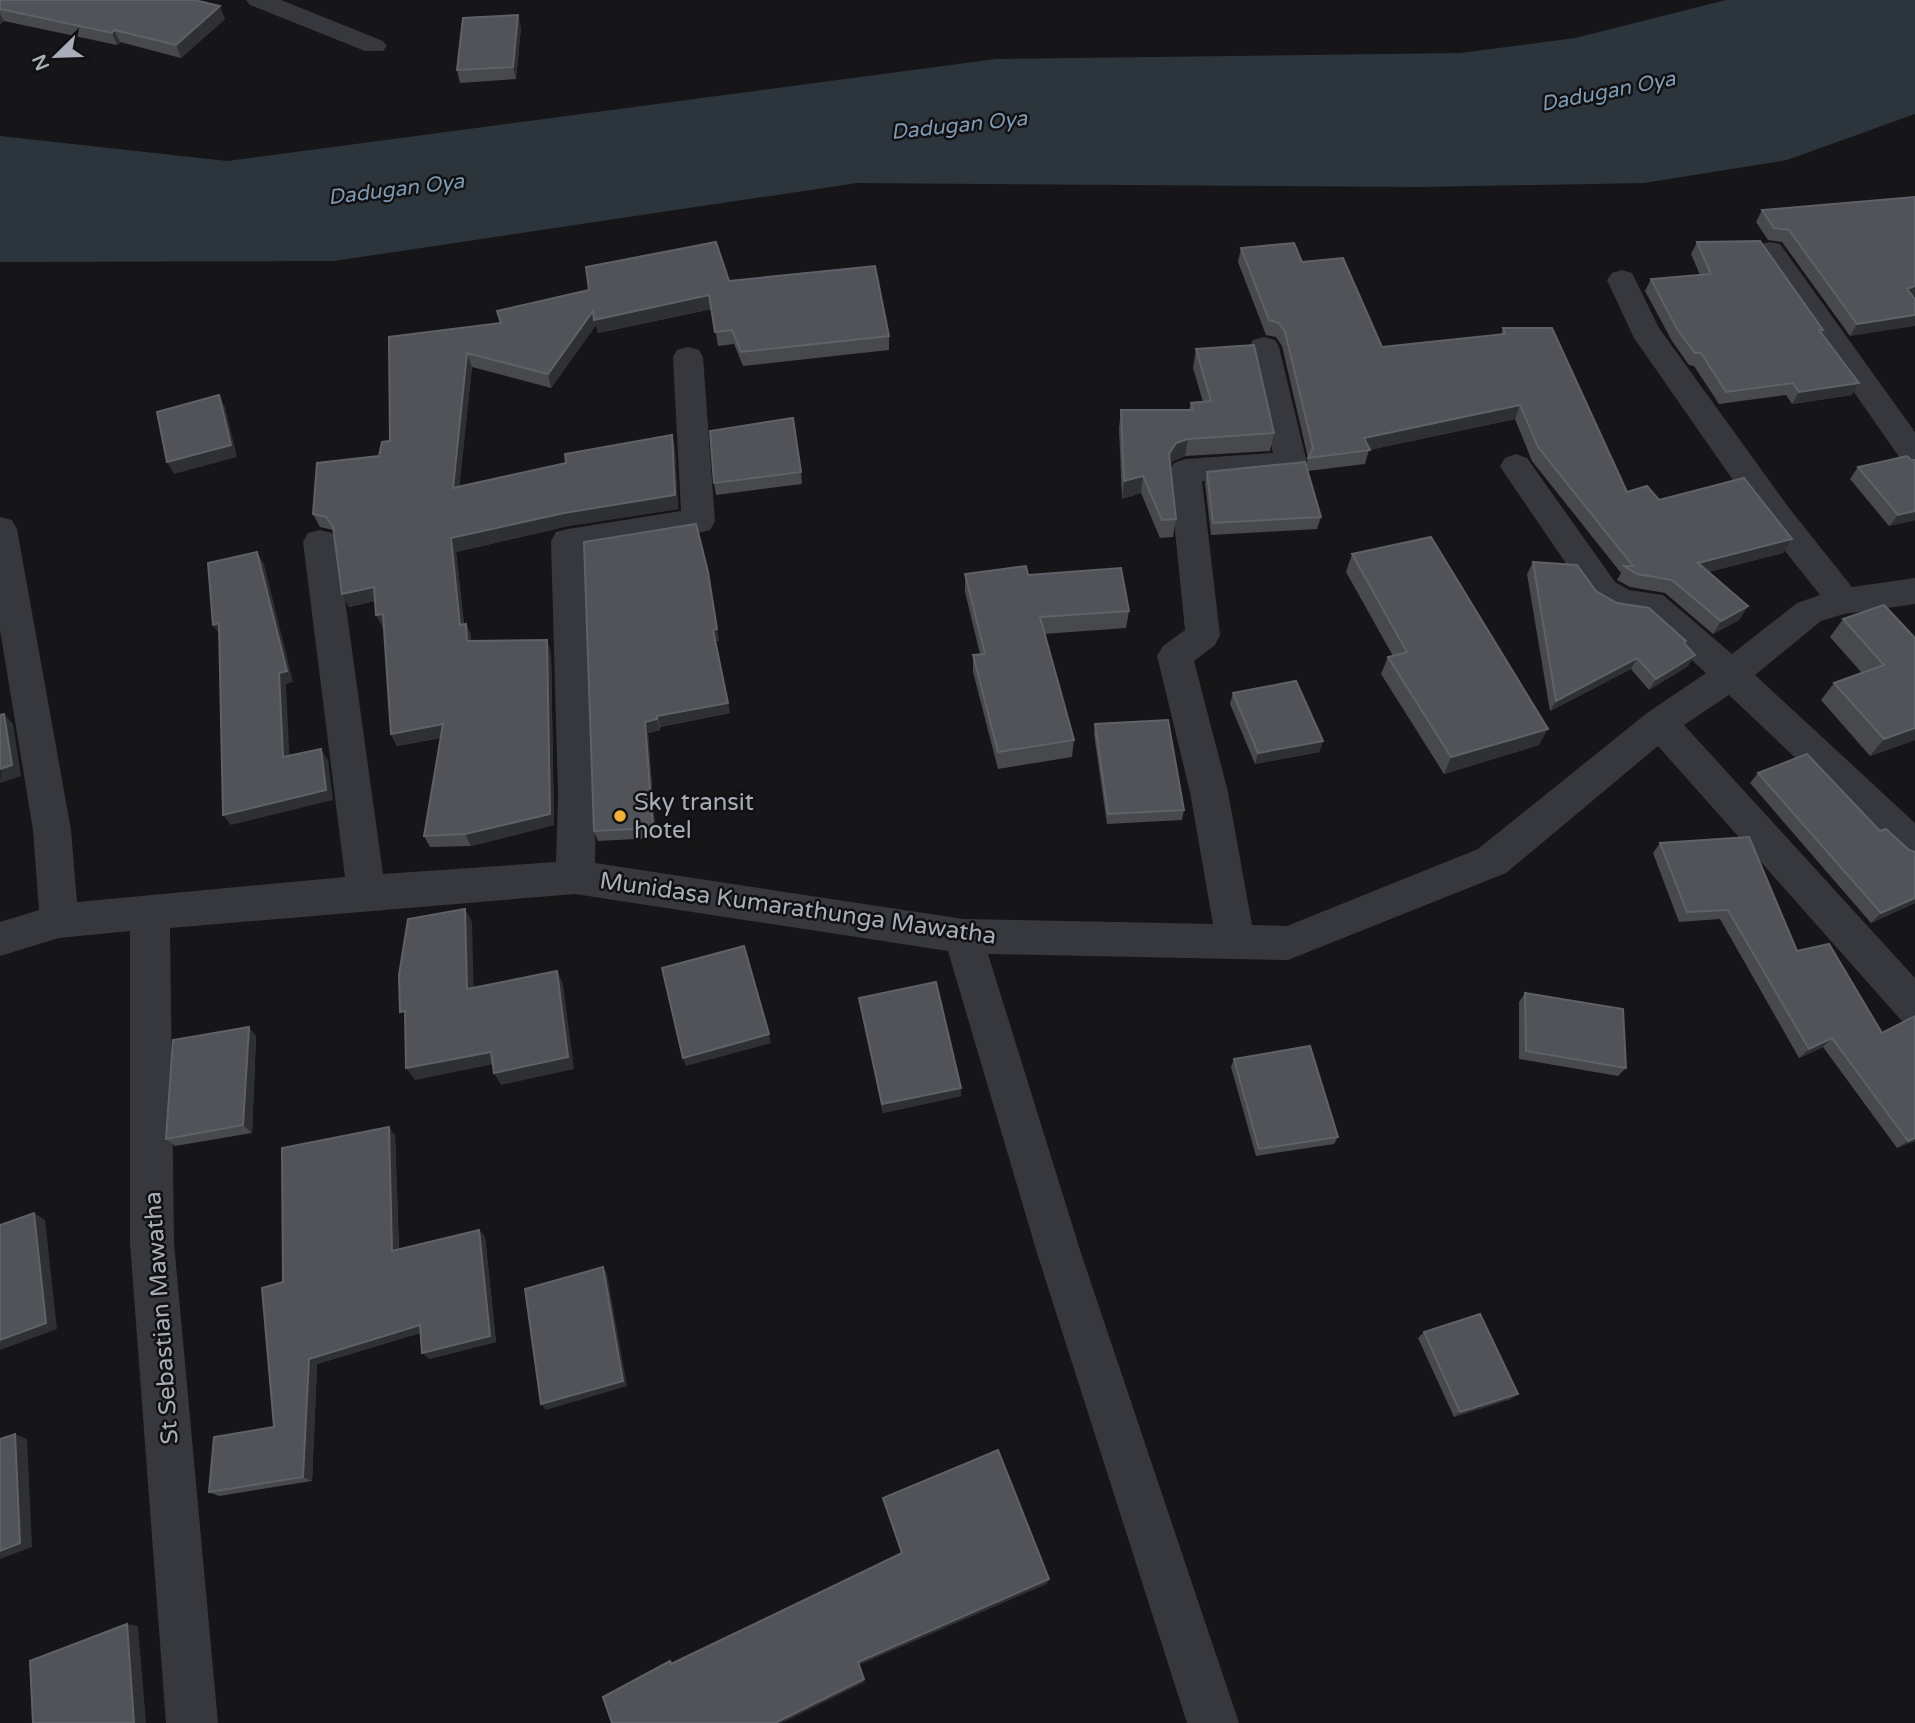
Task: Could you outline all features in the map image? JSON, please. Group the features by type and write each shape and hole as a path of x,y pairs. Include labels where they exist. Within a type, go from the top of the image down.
{"street":[{"path":"259,0 374,46"},
{"path":"1770,251 1915,456"},
{"path":"1622,280 1645,331 1777,517 1844,601"},
{"path":"1236,943 1209,792 1175,656 1203,635 1185,471 1291,463 1264,347"},
{"path":"575,877 577,794 568,541 698,521 688,357"},
{"path":"1516,466 1602,591 1623,603 1651,604 1732,674 1915,847"},
{"path":"0,530 52,830 58,922"},
{"path":"320,542 366,892"},
{"name":"Munidasa Kumarathunga Mawatha","path":"0,939 58,922 150,912 366,892 575,877 963,936 1289,943 1492,861 1660,723 1732,674 1808,612 1844,601 1915,591"},
{"path":"1660,723 1915,1007"},
{"name":"St Sebastian Mawatha","path":"150,912 152,1242 192,1723"},
{"path":"963,936 1059,1253 1213,1723"}],"water":[{"name":"Dadugan Oya","path":"1726,0 1915,0 1915,114 1787,160 1644,183 1420,187 857,183 334,261 0,262 0,136 227,161 996,59 1460,53 1575,38"}],"building":[{"path":"0,0 194,0 220,6 176,45 114,30 112,33 0,9"},
{"path":"518,15 513,67 457,70 463,18"},
{"path":"1915,197 1915,286 1907,289 1915,299 1915,315 1857,324 1789,230 1774,228 1762,210"},
{"path":"1760,241 1823,330 1819,330 1859,383 1799,392 1793,383 1726,392 1701,353 1695,353 1677,329 1651,279 1711,274 1697,242"},
{"path":"716,242 729,281 875,266 889,336 741,352 732,330 715,332 709,295 594,320 593,311 548,374 467,353 453,488 566,463 565,454 672,435 675,495 564,513 451,538 460,625 466,624 467,641 547,640 550,814 465,834 424,836 443,724 391,734 383,614 376,615 374,587 342,594 333,527 326,517 313,514 317,463 379,456 382,442 390,441 389,337 501,323 497,311 589,290 586,267"},
{"path":"1294,243 1302,262 1343,258 1382,347 1505,334 1503,328 1552,328 1627,492 1647,486 1659,500 1744,478 1792,539 1698,563 1748,606 1721,621 1672,580 1637,574 1624,566 1633,566 1538,447 1520,405 1364,438 1370,450 1308,458 1313,448 1285,332 1279,323 1269,320 1241,248"},
{"path":"1254,345 1274,433 1188,439 1176,443 1169,454 1176,519 1162,520 1143,476 1124,481 1121,410 1193,410 1191,403 1211,401 1196,349"},
{"path":"219,395 231,445 167,462 157,412"},
{"path":"793,418 801,472 714,483 710,431"},
{"path":"1907,456 1915,460 1915,511 1898,515 1858,467"},
{"path":"1305,462 1321,517 1213,523 1207,472"},
{"path":"696,524 708,572 717,629 713,630 728,703 657,716 657,719 645,722 653,828 594,831 584,542"},
{"path":"1431,537 1548,729 1451,757 1388,657 1407,652 1352,554"},
{"path":"257,552 287,671 279,673 283,757 321,749 326,790 223,815 219,623 213,625 208,563"},
{"path":"1533,562 1577,565 1596,591 1617,603 1649,608 1686,641 1684,643 1695,655 1656,679 1637,658 1556,701"},
{"path":"1026,566 1028,575 1121,568 1129,611 1040,617 1074,740 998,752 973,655 985,654 965,574"},
{"path":"1884,605 1915,638 1915,728 1884,739 1834,683 1884,665 1843,619"},
{"path":"1296,681 1323,741 1258,753 1233,693"},
{"path":"4,714 12,765 0,769 0,715"},
{"path":"1168,720 1184,810 1108,814 1095,724"},
{"path":"1807,754 1880,831 1886,829 1909,850 1915,852 1915,898 1881,913 1758,773"},
{"path":"1749,837 1797,951 1829,944 1882,1033 1915,1016 1915,1138 1908,1141 1832,1038 1809,1049 1728,910 1687,912 1660,843"},
{"path":"465,909 467,989 557,971 568,1057 494,1073 491,1052 406,1068 405,1011 400,1012 399,975 408,919"},
{"path":"744,946 769,1034 683,1058 662,968"},
{"path":"936,982 961,1088 882,1104 859,998"},
{"path":"1525,993 1623,1009 1626,1068 1526,1051"},
{"path":"249,1027 243,1125 166,1139 173,1040"},
{"path":"1310,1046 1338,1137 1259,1149 1234,1059"},
{"path":"389,1127 392,1251 479,1230 490,1336 422,1353 420,1325 309,1359 303,1477 209,1492 214,1437 274,1427 262,1288 283,1282 282,1148"},
{"path":"34,1213 46,1323 0,1340 0,1225"},
{"path":"603,1267 623,1381 541,1404 525,1289"},
{"path":"1480,1314 1518,1394 1460,1412 1424,1332"},
{"path":"15,1434 20,1543 0,1551 0,1439"},
{"path":"998,1450 1049,1579 858,1662 864,1679 775,1723 612,1723 603,1697 670,1661 671,1664 902,1553 883,1498"},
{"path":"127,1624 134,1723 33,1723 30,1661"}],"place":[{"name":"Sky transit hotel","path":"620,816"}]}
